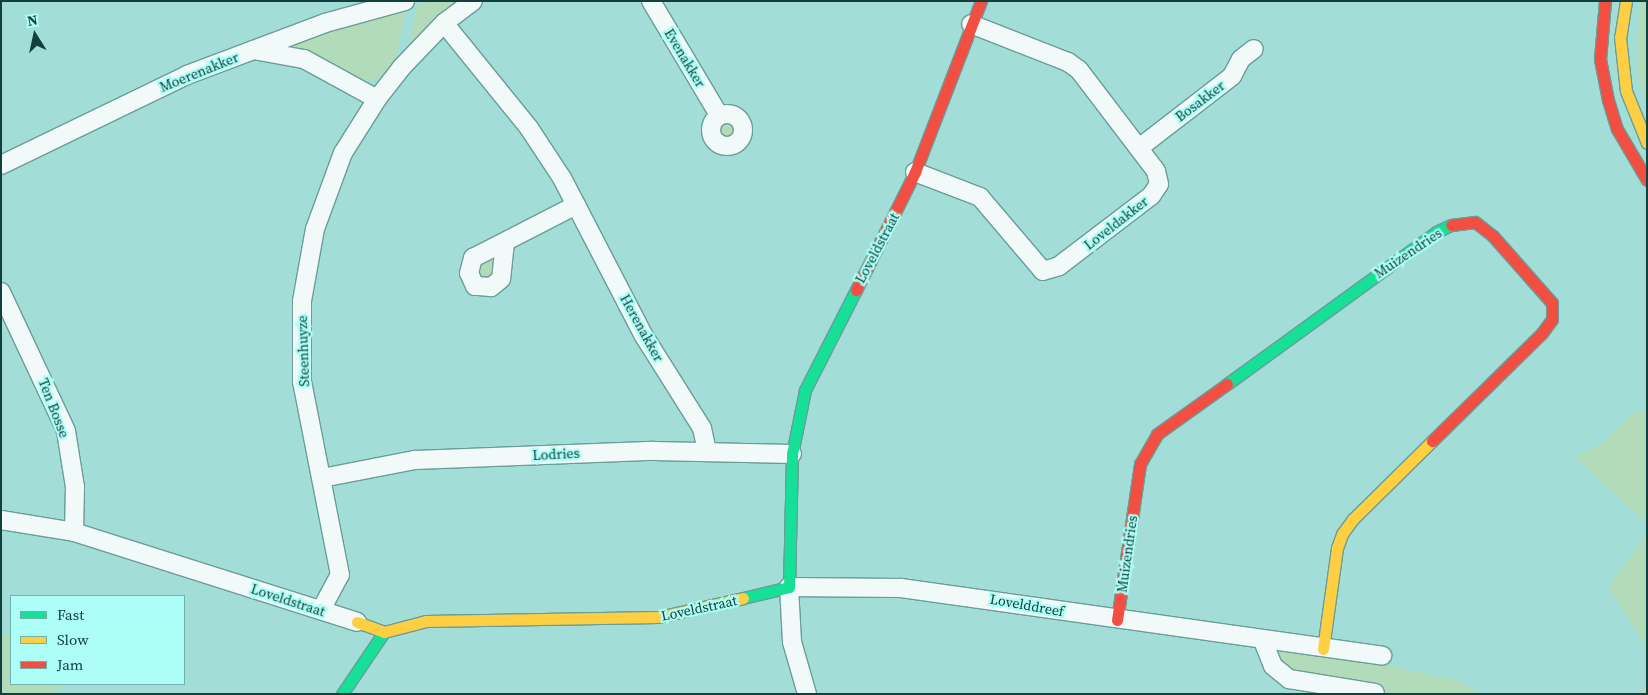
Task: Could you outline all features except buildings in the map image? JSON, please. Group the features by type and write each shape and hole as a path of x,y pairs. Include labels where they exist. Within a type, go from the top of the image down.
{"main road":[{"name":"Loveldstraat","path":"357,622 384,632 405,624 426,621 658,617 789,587 792,454 805,390 915,172 981,1"},
{"path":"1605,1 1600,59 1608,100 1617,129 1647,180"},
{"path":"1626,1 1620,38 1626,91 1647,142"},
{"name":"Muizendries","path":"1117,620 1140,464 1157,434 1436,232 1457,222 1476,222 1493,236 1552,303 1552,319 1542,333 1353,519 1342,534 1337,548 1323,650"},
{"path":"342,694 384,632"}],"street":[{"name":"Moerenakker","path":"1,165 136,98 252,50 325,23 405,1"},
{"name":"Steenhuyze","path":"321,610 340,575 302,382 301,331 306,272 315,229 343,153 377,99 400,68 444,23 472,1"},
{"name":"Evenakker","path":"652,1 719,115"},
{"name":"Herenakker","path":"444,23 529,128 576,205 644,336 702,428 707,451"},
{"name":"Loveldakker","path":"915,172 980,197 1043,271 1060,266 1150,196 1159,184 1156,171 1079,70 1068,62 971,24"},
{"name":"Bosakker","path":"1139,148 1232,76 1241,60 1254,49"},
{"path":"252,50 304,59 377,99"},
{"path":"505,242 576,205"},
{"name":"Ten Bosse","path":"1,292 66,430 75,487 74,532"},
{"name":"Lodries","path":"322,478 415,460 598,452 707,451 792,454"},
{"name":"Loveldstraat","path":"1,520 74,532 357,622"},
{"path":"789,587 792,642 807,694"},
{"name":"Lovelddreef","path":"789,587 901,588 997,600 1117,620 1323,650 1382,656"},
{"path":"1263,641 1273,666 1289,679 1374,693"}],"green space":[{"path":"431,1 458,1 409,46 417,5"},
{"path":"1640,1 1647,1 1647,112 1636,67"},
{"path":"406,8 396,60 376,80 363,81 327,58 293,48 292,43"},
{"path":"727,121 733,124 736,130 733,136 727,139 721,136 718,130 721,124"},
{"path":"496,254 492,278 480,282 475,266"},
{"path":"1647,410 1647,524 1575,457 1604,442 1633,413"},
{"path":"1647,533 1647,694 1637,694 1645,685 1646,646 1608,587"},
{"path":"1,634 10,637 10,685 61,685 55,694 1,694"},
{"path":"1275,650 1376,663 1459,681 1480,694 1383,694 1383,688 1347,686 1294,676 1280,663"}],"traffic: fast":[{"path":"1227,384 1436,232 1451,225"},
{"path":"743,598 789,587 792,454 805,390 856,290"},
{"path":"342,694 384,632"}],"traffic: slow":[{"path":"1626,1 1620,37 1626,91 1647,143"},
{"path":"1323,649 1337,548 1342,534 1353,519 1432,441"},
{"path":"357,622 384,632 426,621 658,617 743,598"}],"traffic: jam":[{"path":"856,290 915,172 981,1"},
{"path":"1605,1 1600,59 1608,100 1617,129 1647,180"},
{"path":"1432,441 1542,333 1552,319 1552,303 1493,236 1475,222 1451,225"},
{"path":"1117,620 1140,464 1157,434 1227,384"}]}
